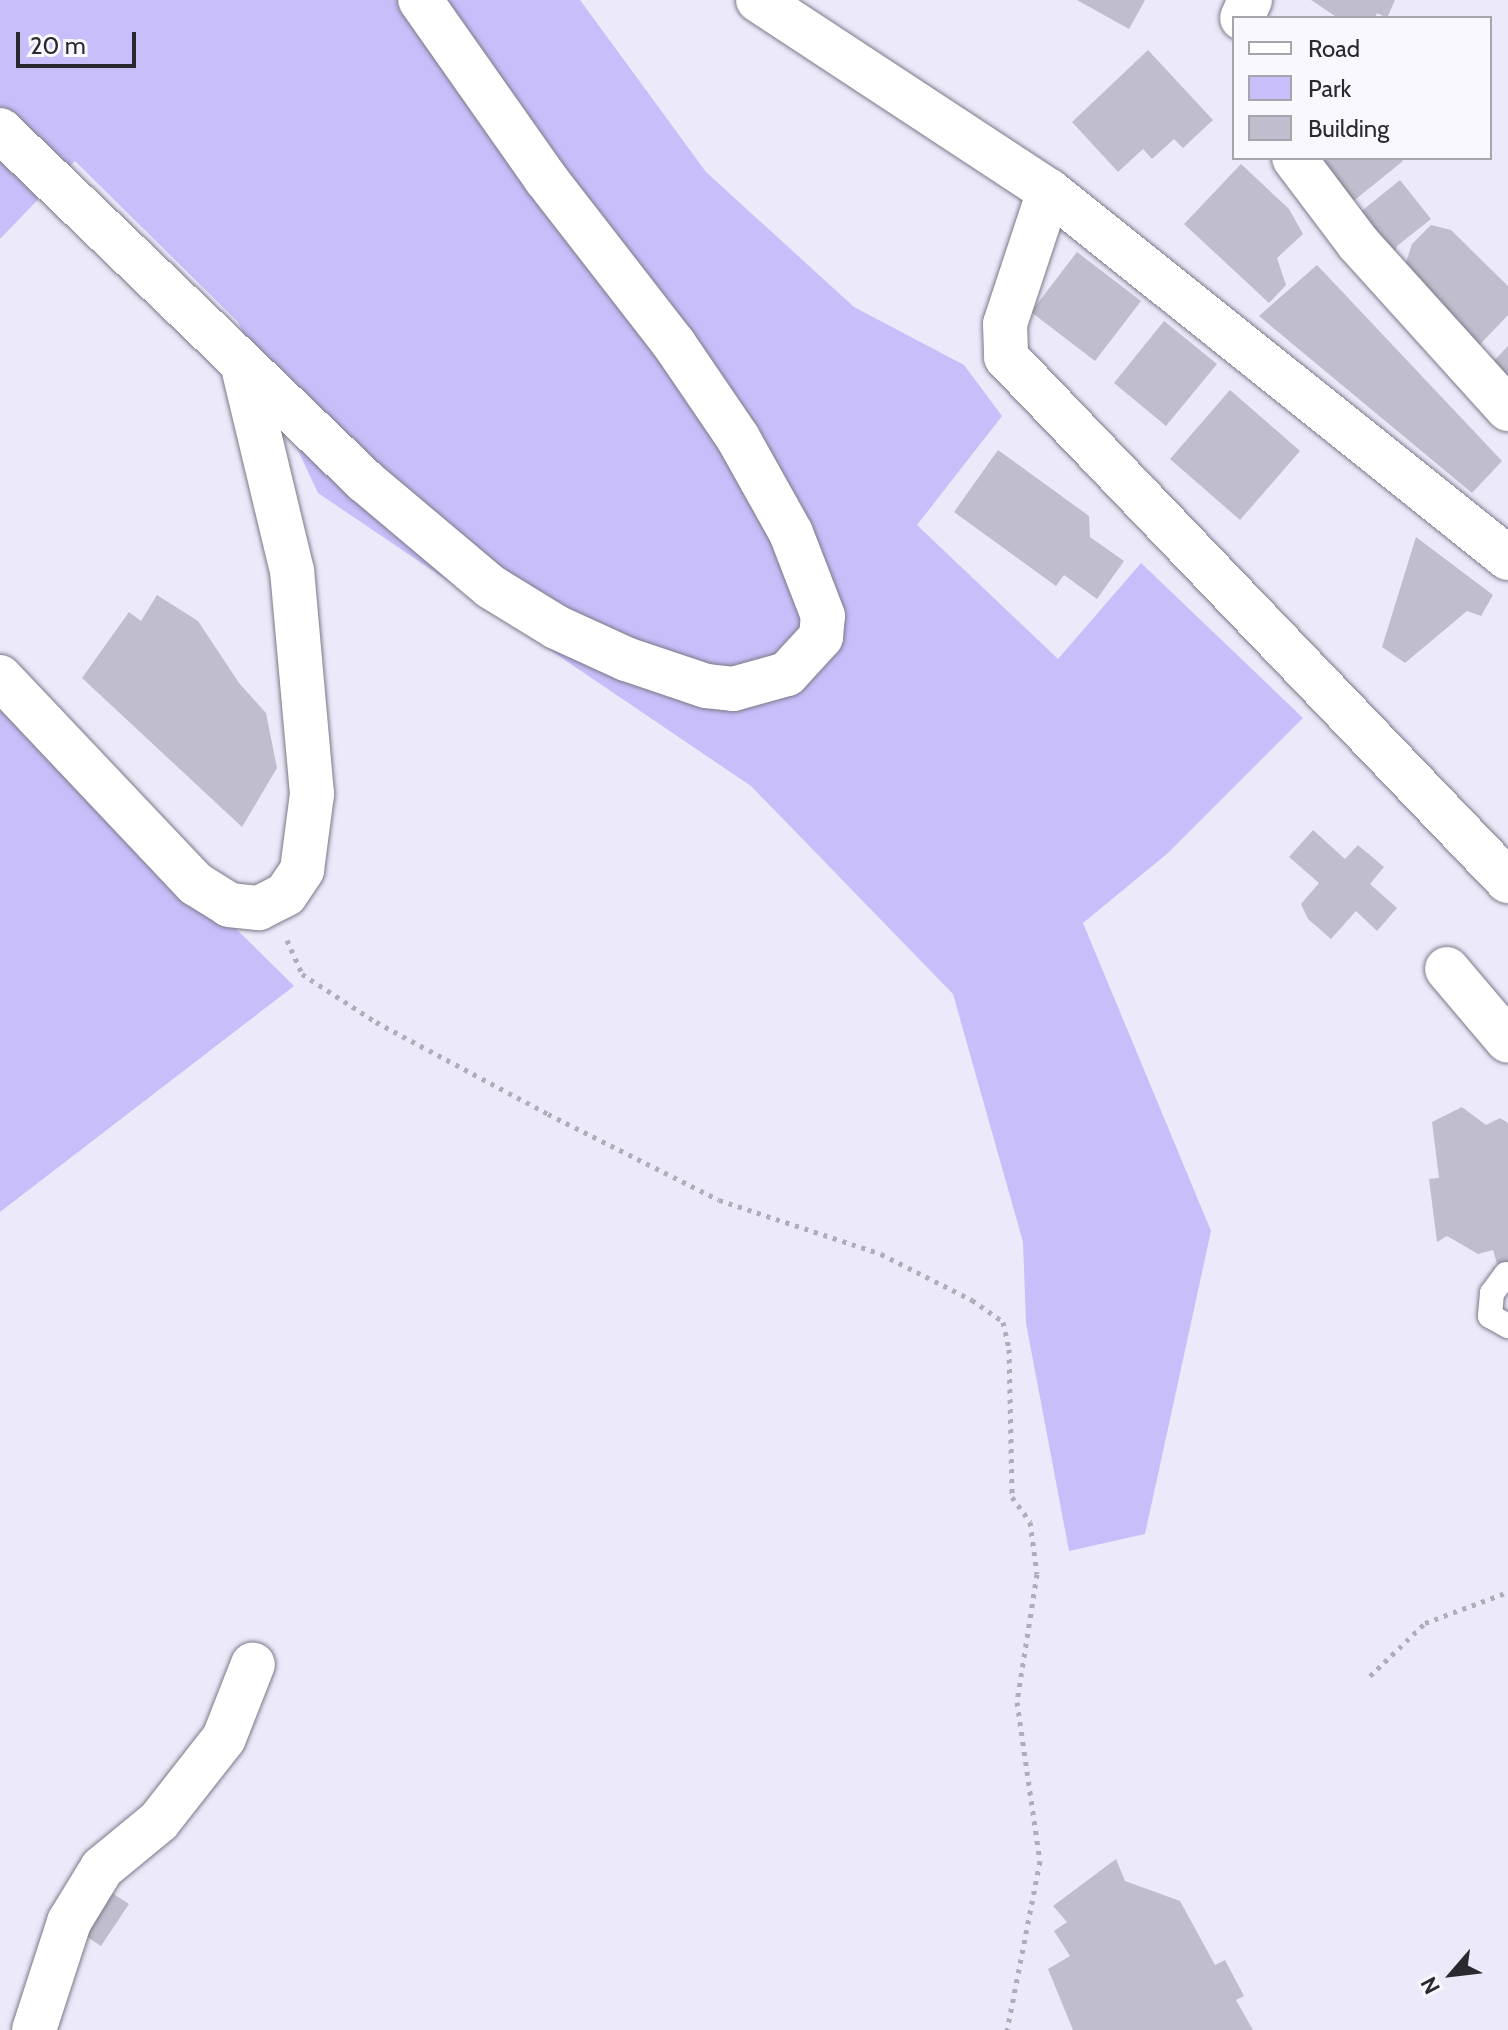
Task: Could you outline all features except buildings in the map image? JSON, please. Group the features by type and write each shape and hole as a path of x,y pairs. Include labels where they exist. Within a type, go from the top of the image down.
{"street":[{"path":"0,130 433,543 491,587 556,627 626,659 706,686 733,689 787,674 821,637 823,616 816,589 738,438 420,0"},
{"path":"758,0 1049,191 1508,558"},
{"path":"1296,160 1358,243 1508,409"},
{"path":"1049,191 1005,324 1006,357 1508,881"},
{"path":"0,677 196,884 229,905 259,908 286,894 302,870 312,794 292,571 242,363"},
{"path":"1447,969 1508,1041"},
{"path":"34,2030 69,1922 102,1868 159,1821 224,1738 253,1664"}],"lane":[{"path":"1506,1274 1492,1293 1490,1316 1508,1326"}],"path":[{"path":"270,902 302,974 376,1022 719,1200 881,1254 972,1300 1003,1322 1009,1349 1012,1497 1030,1522 1037,1574 1017,1702 1040,1861 1007,2030"},
{"path":"1370,1676 1425,1623 1508,1592"}],"green space":[{"path":"0,0 580,0 706,172 854,307 964,365 1002,416 917,525 1058,659 1141,563 1303,718 1168,853 1083,923 1211,1231 1145,1534 1069,1551 1026,1323 1023,1242 953,994 751,786 318,493 238,322 75,161 0,239"},
{"path":"0,696 294,986 0,1212"}]}
